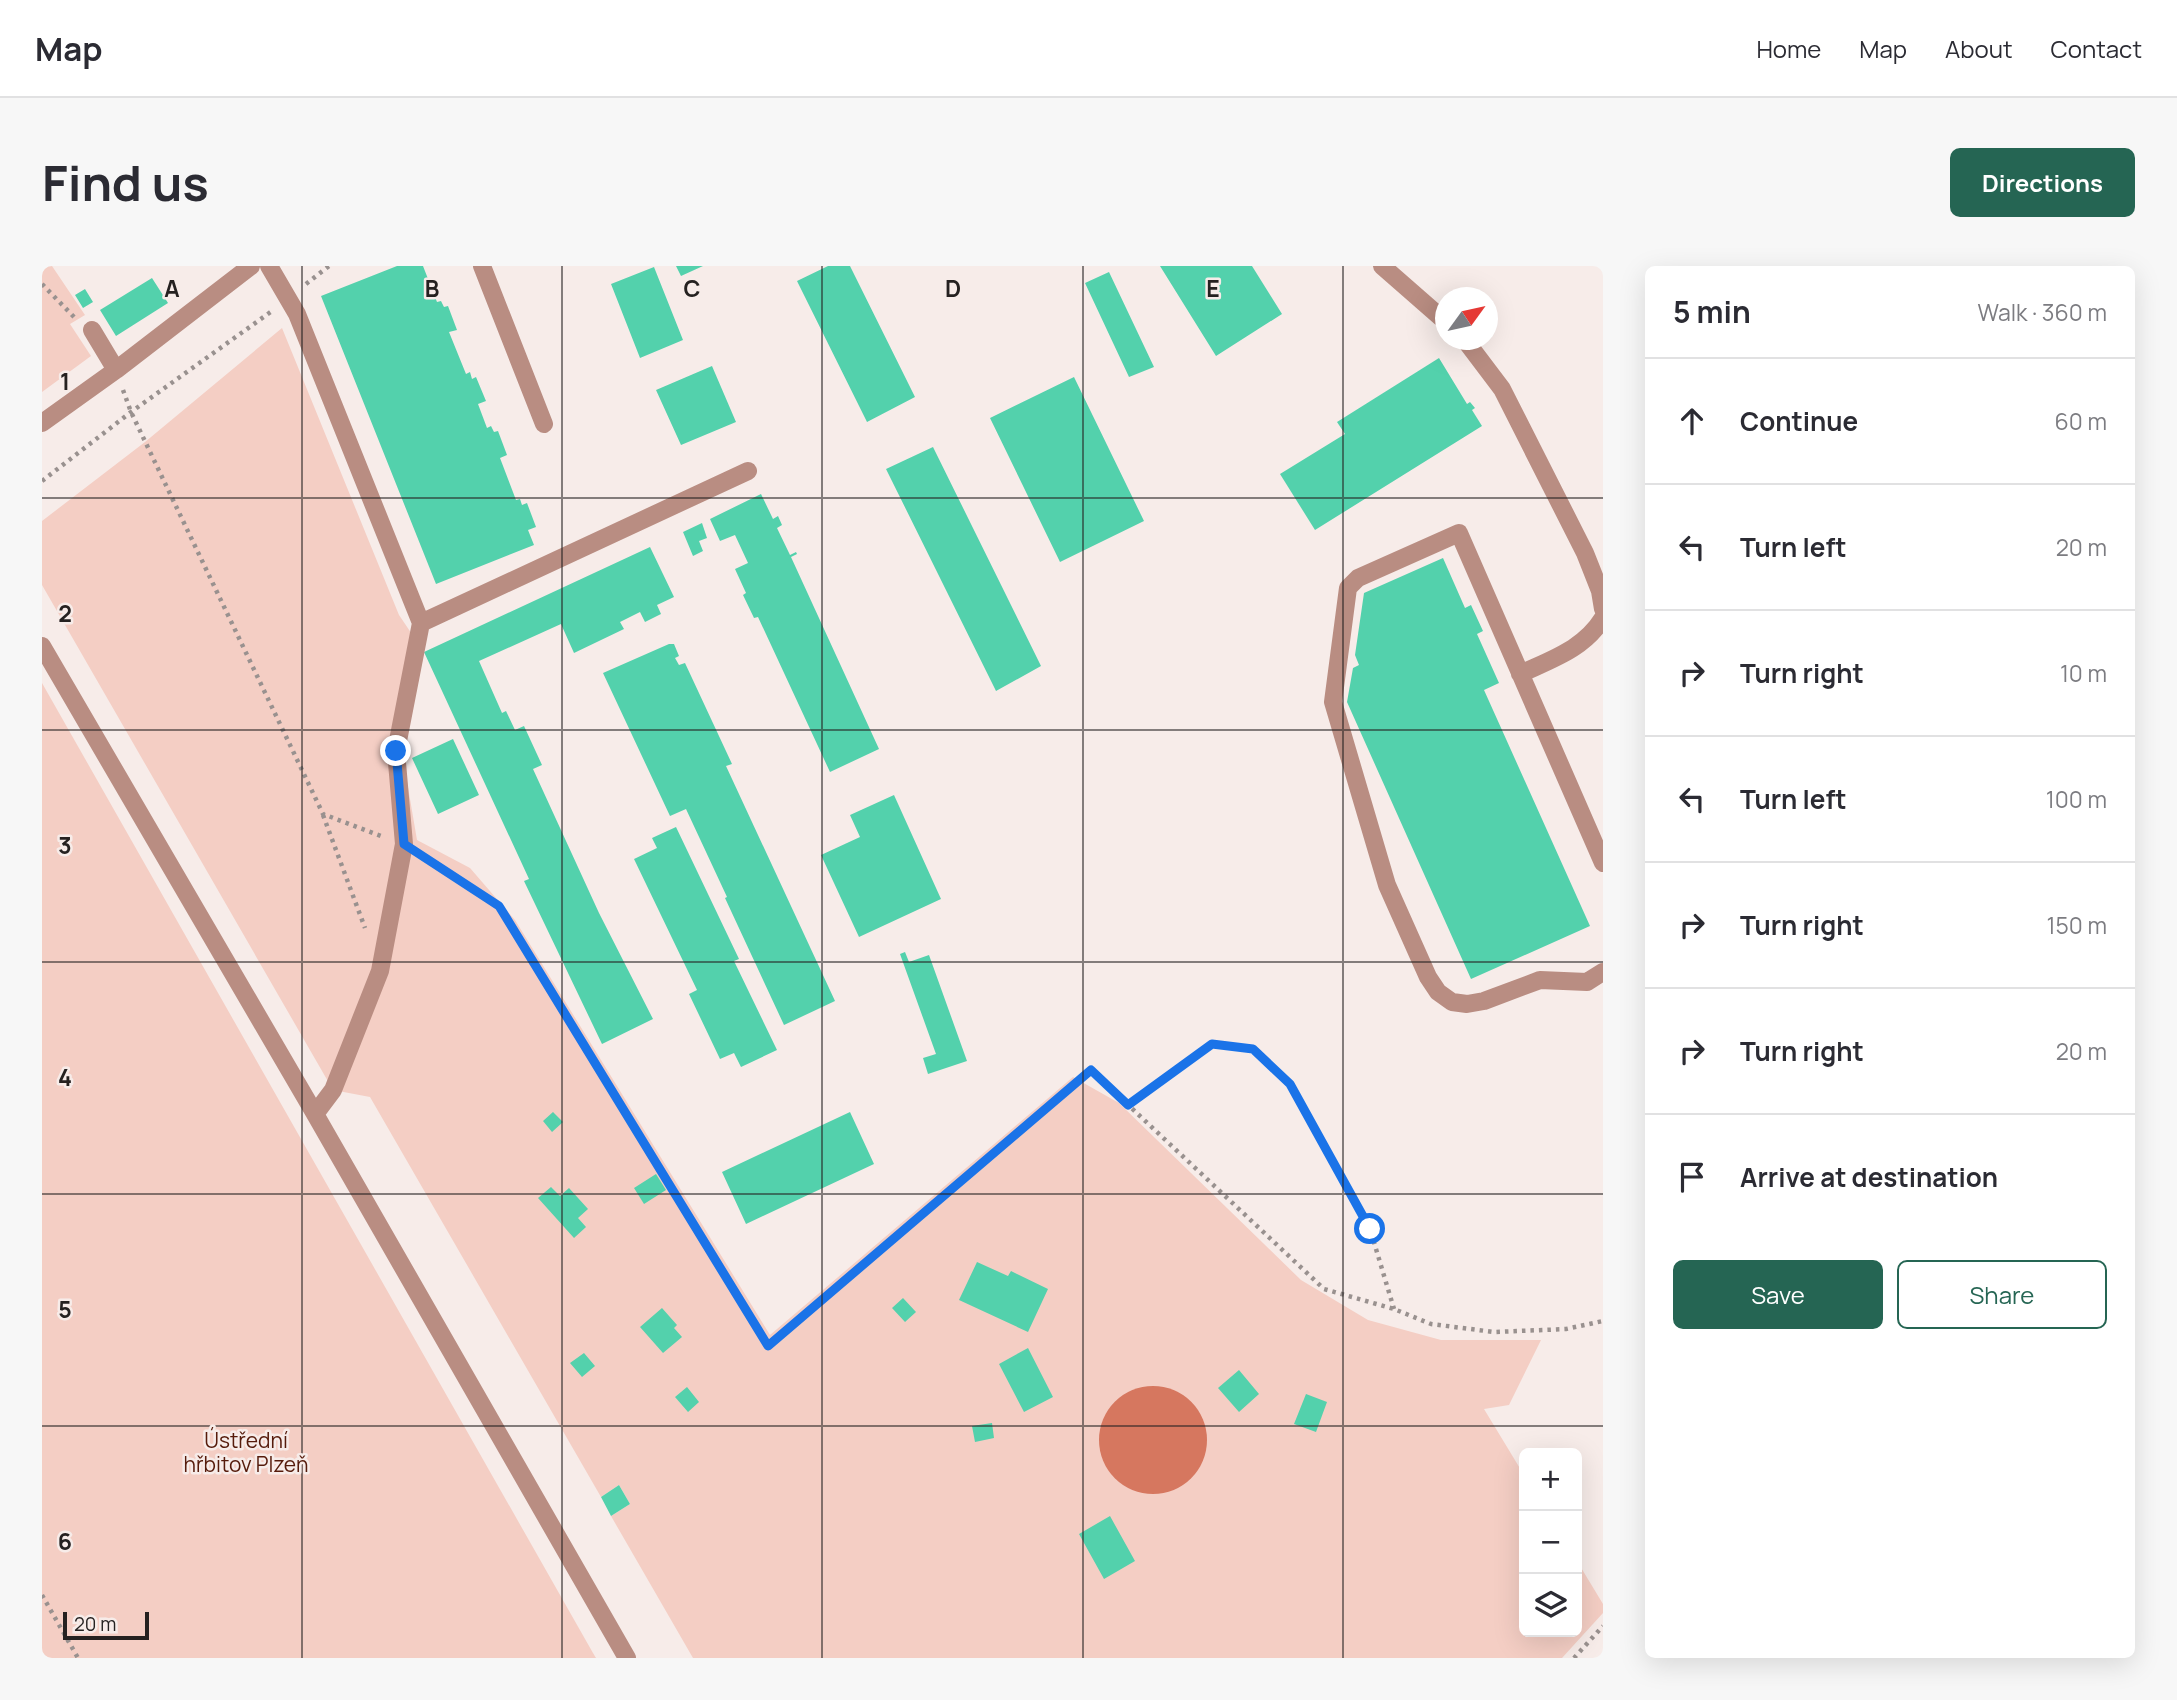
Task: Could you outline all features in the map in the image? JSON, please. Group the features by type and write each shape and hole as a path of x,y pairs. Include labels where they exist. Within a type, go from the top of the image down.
{"street":[{"path":"42,423 251,266"},
{"path":"269,266 297,314 421,623 396,751 404,844 380,971 333,1090 315,1114"},
{"path":"482,266 544,424"},
{"path":"1382,266 1435,312"},
{"path":"92,330 116,370"},
{"path":"1473,350 1502,389 1584,553 1600,591 1603,609"},
{"path":"421,623 748,471"},
{"path":"1603,863 1459,533 1358,578 1348,588 1333,702 1387,885 1428,977 1438,992 1452,1002 1467,1004 1485,1001 1540,980 1587,982 1603,972"},
{"path":"1520,674 1572,650 1593,634 1603,618"},
{"path":"42,646 315,1114 627,1658"}],"path":[{"path":"42,481 329,266"},
{"path":"42,284 68,312 92,330"},
{"path":"116,370 131,412 323,814 366,932"},
{"path":"323,814 404,844 499,906 768,1346 1091,1070 1324,1289 1394,1309 1431,1324 1494,1332 1566,1329 1603,1321"},
{"path":"1128,1105 1212,1044 1253,1049 1290,1084 1370,1229 1394,1309"},
{"path":"42,1595 78,1658"},
{"path":"1574,1658 1603,1626"}],"green space":[{"path":"42,266 52,266 85,315 70,324 91,356 42,392"},
{"path":"282,328 399,615 424,652 403,758 417,840 470,868 515,920 770,1335 1073,1077 1119,1103 1301,1280 1368,1320 1441,1340 1541,1340 1509,1405 1484,1409 1519,1467 1519,1637 1581,1637 1562,1658 693,1658 611,1516 630,1504 619,1485 601,1497 370,1097 333,1090 42,585 42,521 145,442"},
{"name":"Ústřední hřbitov Plzeň","path":"42,683 593,1653 596,1658 42,1658"},
{"path":"1582,1569 1603,1604 1603,1613 1582,1636"}],"shaded area":[{"path":"1153,1386 1174,1390 1191,1402 1203,1419 1207,1440 1203,1461 1191,1478 1174,1490 1153,1494 1132,1490 1115,1478 1103,1461 1099,1440 1103,1419 1115,1402 1132,1390"}],"building":[{"path":"397,266 423,266 437,302 441,301 444,307 448,306 457,330 449,332 466,374 470,372 472,379 476,377 486,401 478,404 487,428 491,426 494,432 498,431 507,455 500,458 516,500 520,499 522,505 527,503 536,527 528,530 534,545 436,584 321,296"},
{"path":"676,266 703,266 681,276"},
{"path":"828,266 850,266 915,397 867,422 797,281"},
{"path":"1160,266 1252,266 1282,314 1216,356"},
{"path":"654,267 683,340 640,358 611,284"},
{"path":"1109,272 1154,367 1129,377 1085,283"},
{"path":"152,278 168,303 116,336 100,310"},
{"path":"85,289 93,302 83,308 75,295"},
{"path":"1439,358 1467,404 1470,402 1475,408 1472,410 1482,426 1315,530 1280,474 1345,434 1337,422"},
{"path":"712,366 736,422 681,445 656,390"},
{"path":"1074,377 1144,521 1060,562 990,418"},
{"path":"933,447 1041,666 996,691 886,469"},
{"path":"761,494 773,519 778,516 782,525 777,528 790,555 796,552 797,554 791,557 879,749 830,772 758,617 754,618 743,595 746,593 735,569 748,563 735,535 720,541 710,519"},
{"path":"702,523 707,538 699,541 703,551 693,556 683,532"},
{"path":"650,547 674,597 657,605 661,614 645,622 640,612 620,622 624,629 574,653 561,624 479,661 502,713 506,711 515,730 524,726 542,765 533,769 599,913 653,1019 602,1044 524,881 529,879 424,652"},
{"path":"1443,558 1465,608 1471,605 1483,631 1477,634 1499,683 1484,690 1590,926 1471,979 1347,702 1353,668 1359,665 1355,655 1364,593"},
{"path":"674,644 679,656 675,658 679,665 685,663 732,764 726,766 835,1001 784,1025 686,809 670,816 603,673"},
{"path":"453,739 479,795 438,814 412,758"},
{"path":"894,795 941,899 859,937 821,855 860,837 850,815"},
{"path":"676,827 739,959 734,961 777,1050 741,1067 734,1053 720,1059 689,994 697,990 634,859 657,848 652,838"},
{"path":"905,952 909,962 929,955 967,1061 928,1074 923,1058 936,1054 900,954"},
{"path":"553,1112 563,1122 552,1132 543,1121"},
{"path":"850,1112 874,1164 746,1224 722,1172"},
{"path":"656,1174 666,1190 644,1204 634,1188"},
{"path":"551,1187 560,1196 569,1188 588,1209 578,1218 586,1227 574,1238 538,1198"},
{"path":"977,1262 1008,1276 1011,1271 1048,1289 1028,1332 959,1300"},
{"path":"903,1298 916,1312 905,1322 892,1308"},
{"path":"662,1308 677,1325 674,1328 682,1337 663,1353 640,1327"},
{"path":"1028,1348 1053,1397 1024,1412 999,1364"},
{"path":"584,1353 595,1366 582,1377 570,1363"},
{"path":"1239,1370 1259,1394 1239,1412 1218,1388"},
{"path":"687,1387 699,1402 688,1412 675,1397"},
{"path":"1306,1394 1327,1402 1316,1432 1294,1424"},
{"path":"992,1423 994,1438 975,1442 972,1426"},
{"path":"619,1485 630,1504 611,1516 601,1497"},
{"path":"1110,1516 1135,1561 1104,1579 1079,1534"}],"route":[{"path":"396,751 404,844 499,906 768,1346 1091,1070 1128,1105 1212,1044 1253,1049 1290,1084 1370,1229"}]}
